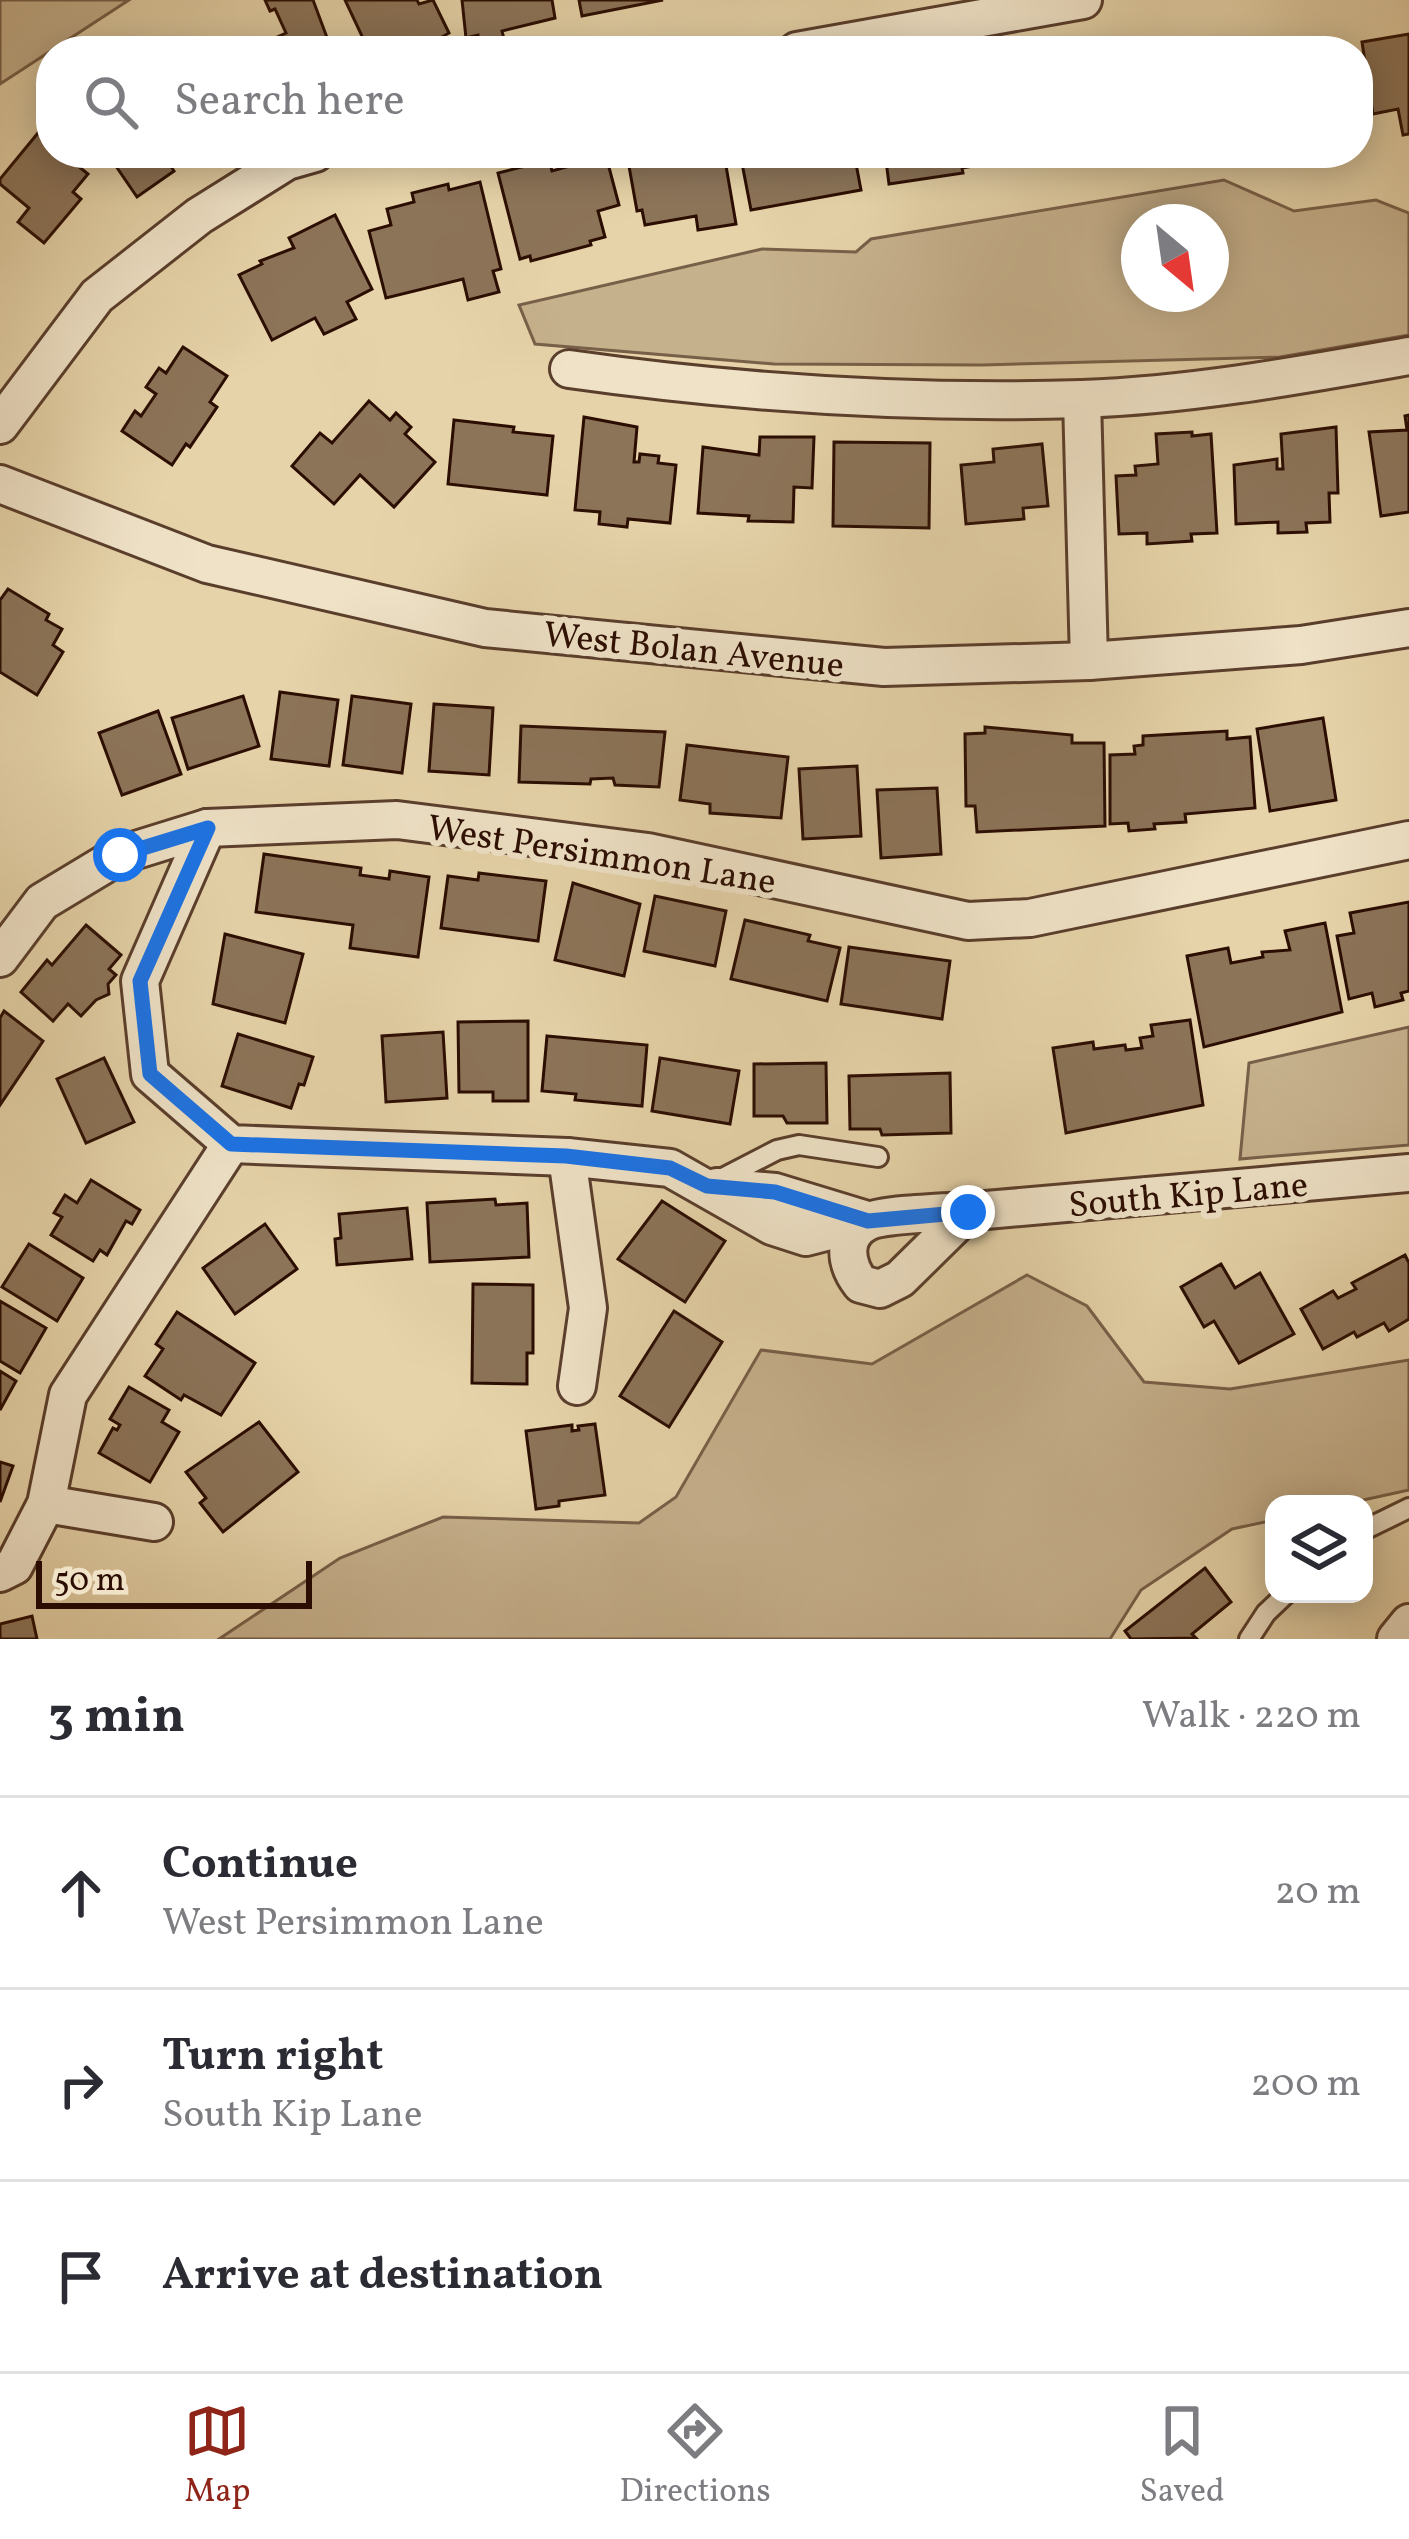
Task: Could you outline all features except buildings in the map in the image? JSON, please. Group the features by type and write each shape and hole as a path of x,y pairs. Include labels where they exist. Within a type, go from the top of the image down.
{"street":[{"path":"881,36 1084,0"},
{"path":"0,425 98,296 199,216 276,168"},
{"path":"569,369 670,383 859,397 1082,398 1246,385 1409,356"},
{"path":"1082,398 1089,661"},
{"name":"West Bolan Avenue","path":"0,484 207,564 485,628 884,667 1089,661 1301,645 1409,628"},
{"name":"West Persimmon Lane","path":"0,958 42,902 120,855 208,828 398,820 648,852 968,921 1030,918 1409,840"},
{"path":"0,1574 14,1565 46,1504 68,1395 231,1144 150,1074 140,981 208,828"},
{"name":"South Kip Lane","path":"231,1144 566,1156 670,1168 707,1186 775,1192 868,1221 1409,1173"},
{"path":"566,1156 587,1308 577,1386"},
{"path":"868,1221 855,1233 847,1252 849,1269 861,1284 880,1288 900,1279 968,1212"},
{"path":"46,1504 154,1522"},
{"path":"1396,1639 1409,1623"}],"lane":[{"path":"707,1186 777,1150 799,1145 878,1156"},
{"path":"1373,1526 1409,1508"},
{"path":"1249,1639 1277,1603"}],"shaded area":[{"path":"0,0 129,0 74,36 36,36 36,61 0,84"},
{"path":"1224,180 1294,211 1376,200 1409,213 1409,335 1280,357 982,365 774,364 535,344 519,305 762,249 856,252 871,239"},
{"path":"1409,1027 1409,1145 1240,1159 1249,1063"},
{"path":"1027,1275 1087,1306 1144,1382 1230,1389 1409,1360 1409,1490 1373,1498 1265,1495 1265,1522 1232,1529 1141,1590 1110,1639 219,1639 340,1558 443,1517 639,1523 676,1497 761,1350 872,1364"}],"route":[{"path":"120,855 208,828 140,981 150,1074 231,1144 566,1156 670,1168 707,1186 775,1192 868,1221 968,1212"}]}
